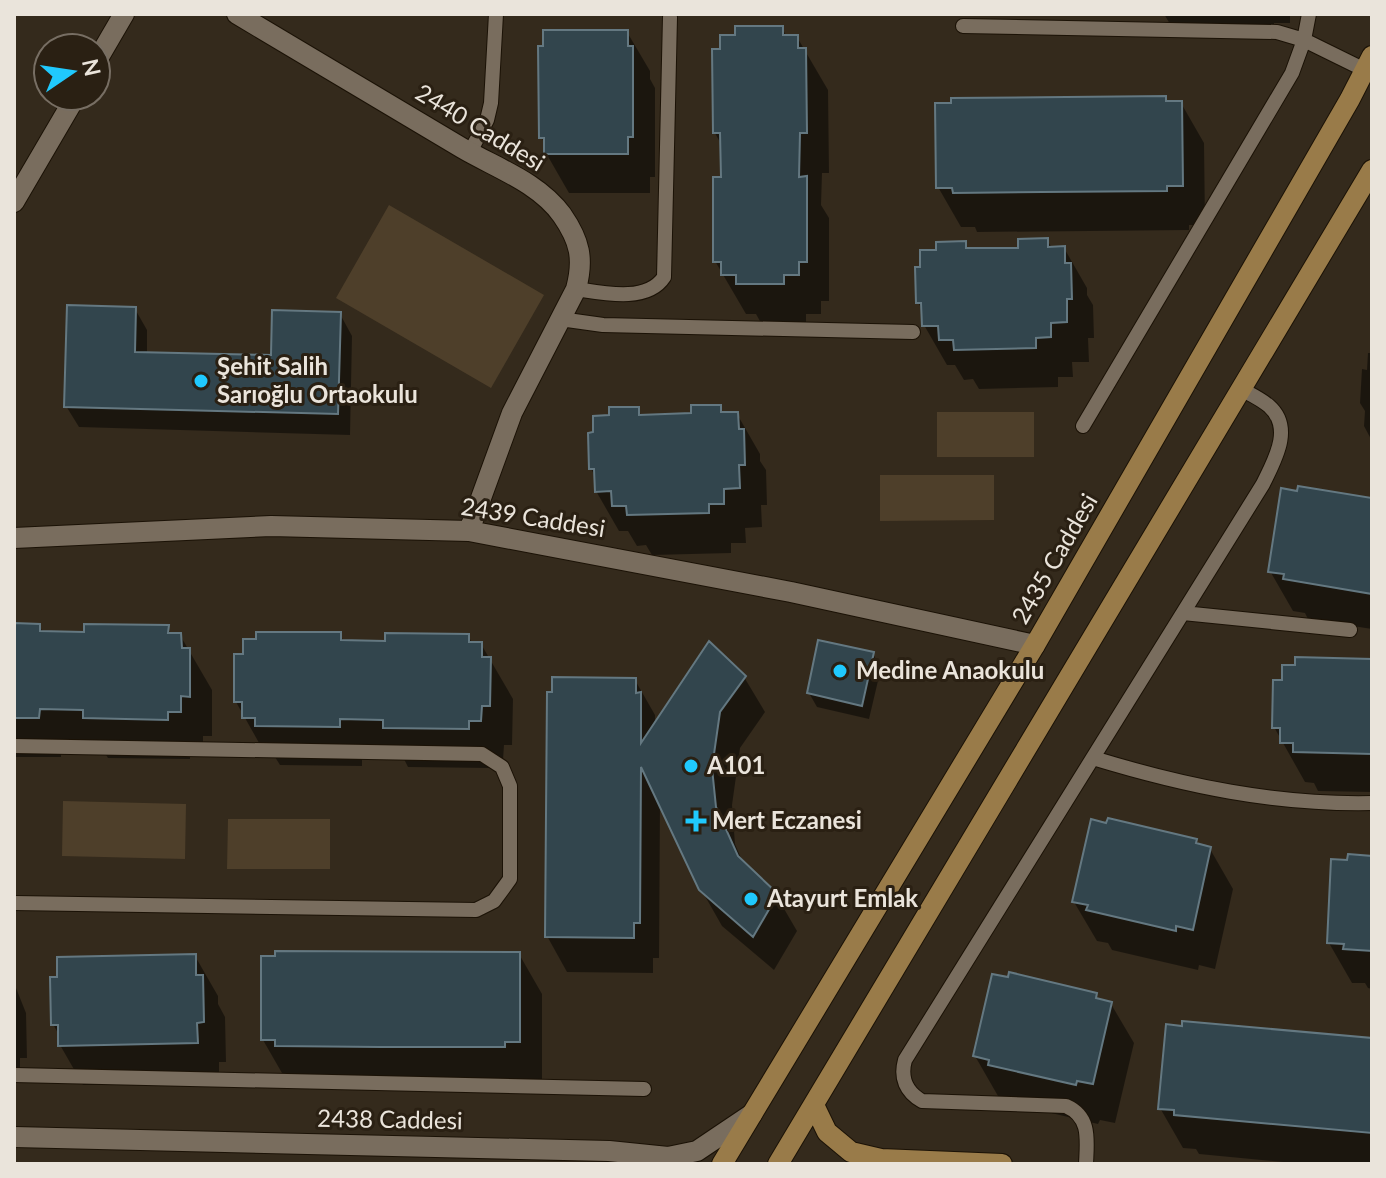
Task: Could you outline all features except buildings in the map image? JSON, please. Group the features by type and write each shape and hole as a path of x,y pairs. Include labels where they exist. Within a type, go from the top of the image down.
{"street":[{"path":"112,35 124,14"},
{"name":"2440 Caddesi","path":"237,14 523,180 560,213 578,242 581,267 576,289 512,413 469,531"},
{"name":"2435 Caddesi","path":"722,1164 1035,645 1368,63"},
{"path":"14,202 67,112"},
{"path":"778,1164 1372,170"},
{"name":"2439 Caddesi","path":"14,538 271,526 469,531 791,592 1035,645"},
{"path":"814,1105 827,1132 851,1152 881,1159 1002,1164"},
{"name":"2438 Caddesi","path":"14,1137 609,1151 668,1157 697,1151 752,1114"}],"lane":[{"path":"470,152 487,120 491,103 496,14"},
{"path":"1083,426 1292,73 1309,14"},
{"path":"576,289 609,293 645,292 659,285 664,277 670,17"},
{"path":"963,26 1277,32 1368,63"},
{"path":"560,319 603,325 913,332"},
{"path":"1086,1164 1086,1124 1076,1110 1066,1106 922,1101 905,1085 903,1069 905,1060 1263,484 1281,443 1281,432 1270,406 1241,389"},
{"path":"1183,613 1350,630"},
{"path":"14,746 482,754 502,767 510,786 510,879 494,901 476,910 14,903"},
{"path":"1093,758 1168,780 1235,794 1319,804 1372,803"},
{"path":"14,1075 644,1089"}],"shaded area":[{"path":"389,205 544,295 491,388 336,298"},
{"path":"937,412 1034,412 1034,457 937,457"},
{"path":"880,475 994,475 994,520 880,521"},
{"path":"63,801 186,804 185,859 62,856"},
{"path":"228,819 330,819 330,869 227,869"}],"place":[{"name":"Şehit Salih Sarıoğlu Ortaokulu","path":"201,381"},
{"name":"Medine Anaokulu","path":"840,671"},
{"name":"A101","path":"691,766"},
{"name":"Mert Eczanesi","path":"696,821"},
{"name":"Atayurt Emlak","path":"751,899"}]}
